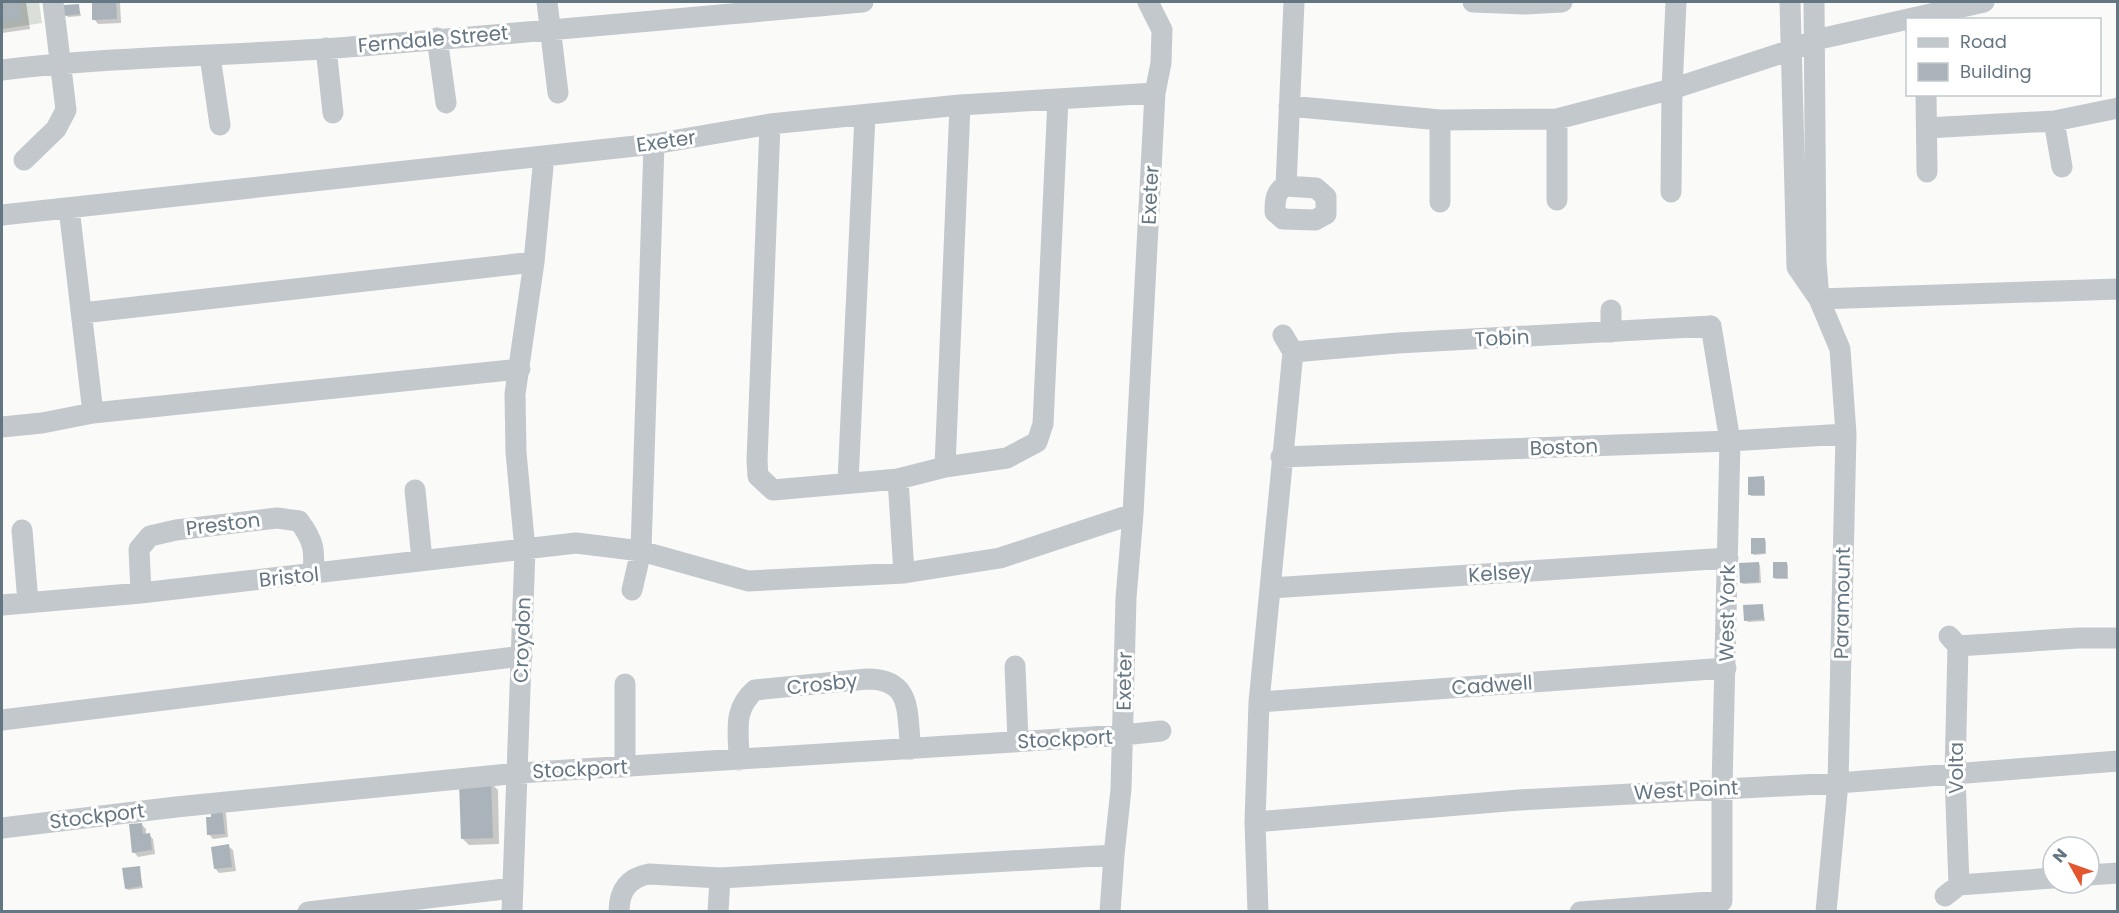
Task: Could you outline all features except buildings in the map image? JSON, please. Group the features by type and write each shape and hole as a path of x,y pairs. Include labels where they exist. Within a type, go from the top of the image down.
{"street":[{"path":"24,160 56,129 66,110 53,2"},
{"path":"547,2 558,93"},
{"name":"Ferndale Street","path":"2,70 60,63 326,48 863,2"},
{"path":"1148,2 1162,30 1161,63 1155,93"},
{"path":"1286,186 1294,2"},
{"path":"1473,2 1525,4 1562,2"},
{"path":"1671,192 1676,2"},
{"path":"1790,2 1797,267 1819,299"},
{"path":"1814,2 1816,261 1819,299"},
{"path":"1289,106 1440,120 1557,119 1672,88 1791,50 1815,40 1924,12 1984,2"},
{"path":"437,38 446,103"},
{"path":"326,48 333,113"},
{"path":"210,56 220,125"},
{"name":"Exeter","path":"2,215 654,144 770,124 960,105 1155,93 1133,514 1126,598 1121,789 1113,855 1110,912"},
{"path":"1926,96 1927,172"},
{"path":"770,124 757,461 758,476 773,490 898,479 945,467 1007,458 1037,442 1043,424 1058,99"},
{"path":"945,467 960,105"},
{"path":"1927,128 2054,121 2118,108"},
{"path":"848,482 866,115"},
{"path":"1557,119 1557,200"},
{"path":"1440,120 1440,202"},
{"path":"2054,121 2062,167"},
{"path":"632,590 640,551 654,144"},
{"name":"Croydon","path":"512,912 519,773 525,550 514,416 515,394 534,262 544,156"},
{"path":"69,208 93,412"},
{"path":"82,313 534,262"},
{"path":"1819,299 2118,289"},
{"name":"Paramount","path":"1819,299 1840,349 1846,434 1838,783 1826,912"},
{"path":"1611,310 1611,332"},
{"name":"Tobin","path":"1281,457 1288,343 1397,333 1506,328 1611,332 1718,319"},
{"name":"West York","path":"1580,912 1722,901 1722,788 1730,441 1718,319"},
{"path":"2,427 42,423 93,412 520,369"},
{"name":"Boston","path":"1281,457 1730,441 1846,434"},
{"path":"1258,912 1255,822 1259,702 1281,457"},
{"path":"898,479 904,573"},
{"path":"415,490 422,560"},
{"name":"Bristol","path":"2,605 141,593 576,543 640,551 748,581 904,573 999,558 1133,514"},
{"name":"Preston","path":"141,593 138,549 150,536 176,530 277,518 299,521 310,536 315,553 313,574"},
{"path":"22,530 28,602"},
{"name":"Kelsey","path":"1271,588 1728,558"},
{"name":"Volta","path":"2041,880 1952,891 1955,775 1954,641 2118,638"},
{"path":"2,720 522,656"},
{"path":"1015,666 1018,741"},
{"name":"Cadwell","path":"1259,702 1726,668"},
{"name":"Crosby","path":"739,760 738,713 745,699 755,690 867,679 882,679 893,683 904,695 911,749"},
{"path":"625,684 625,766"},
{"name":"Stockport","path":"2,828 176,807 519,773 1161,731"},
{"name":"West Point","path":"1255,822 1519,800 1838,783 2118,761"},
{"path":"619,912 622,891 628,883 638,876 649,874 720,878 1113,855"},
{"path":"2101,874 2118,873"},
{"path":"718,912 720,878"},
{"path":"308,912 513,888"}],"shaded area":[{"path":"2,2 39,2 42,23 2,29"}]}
